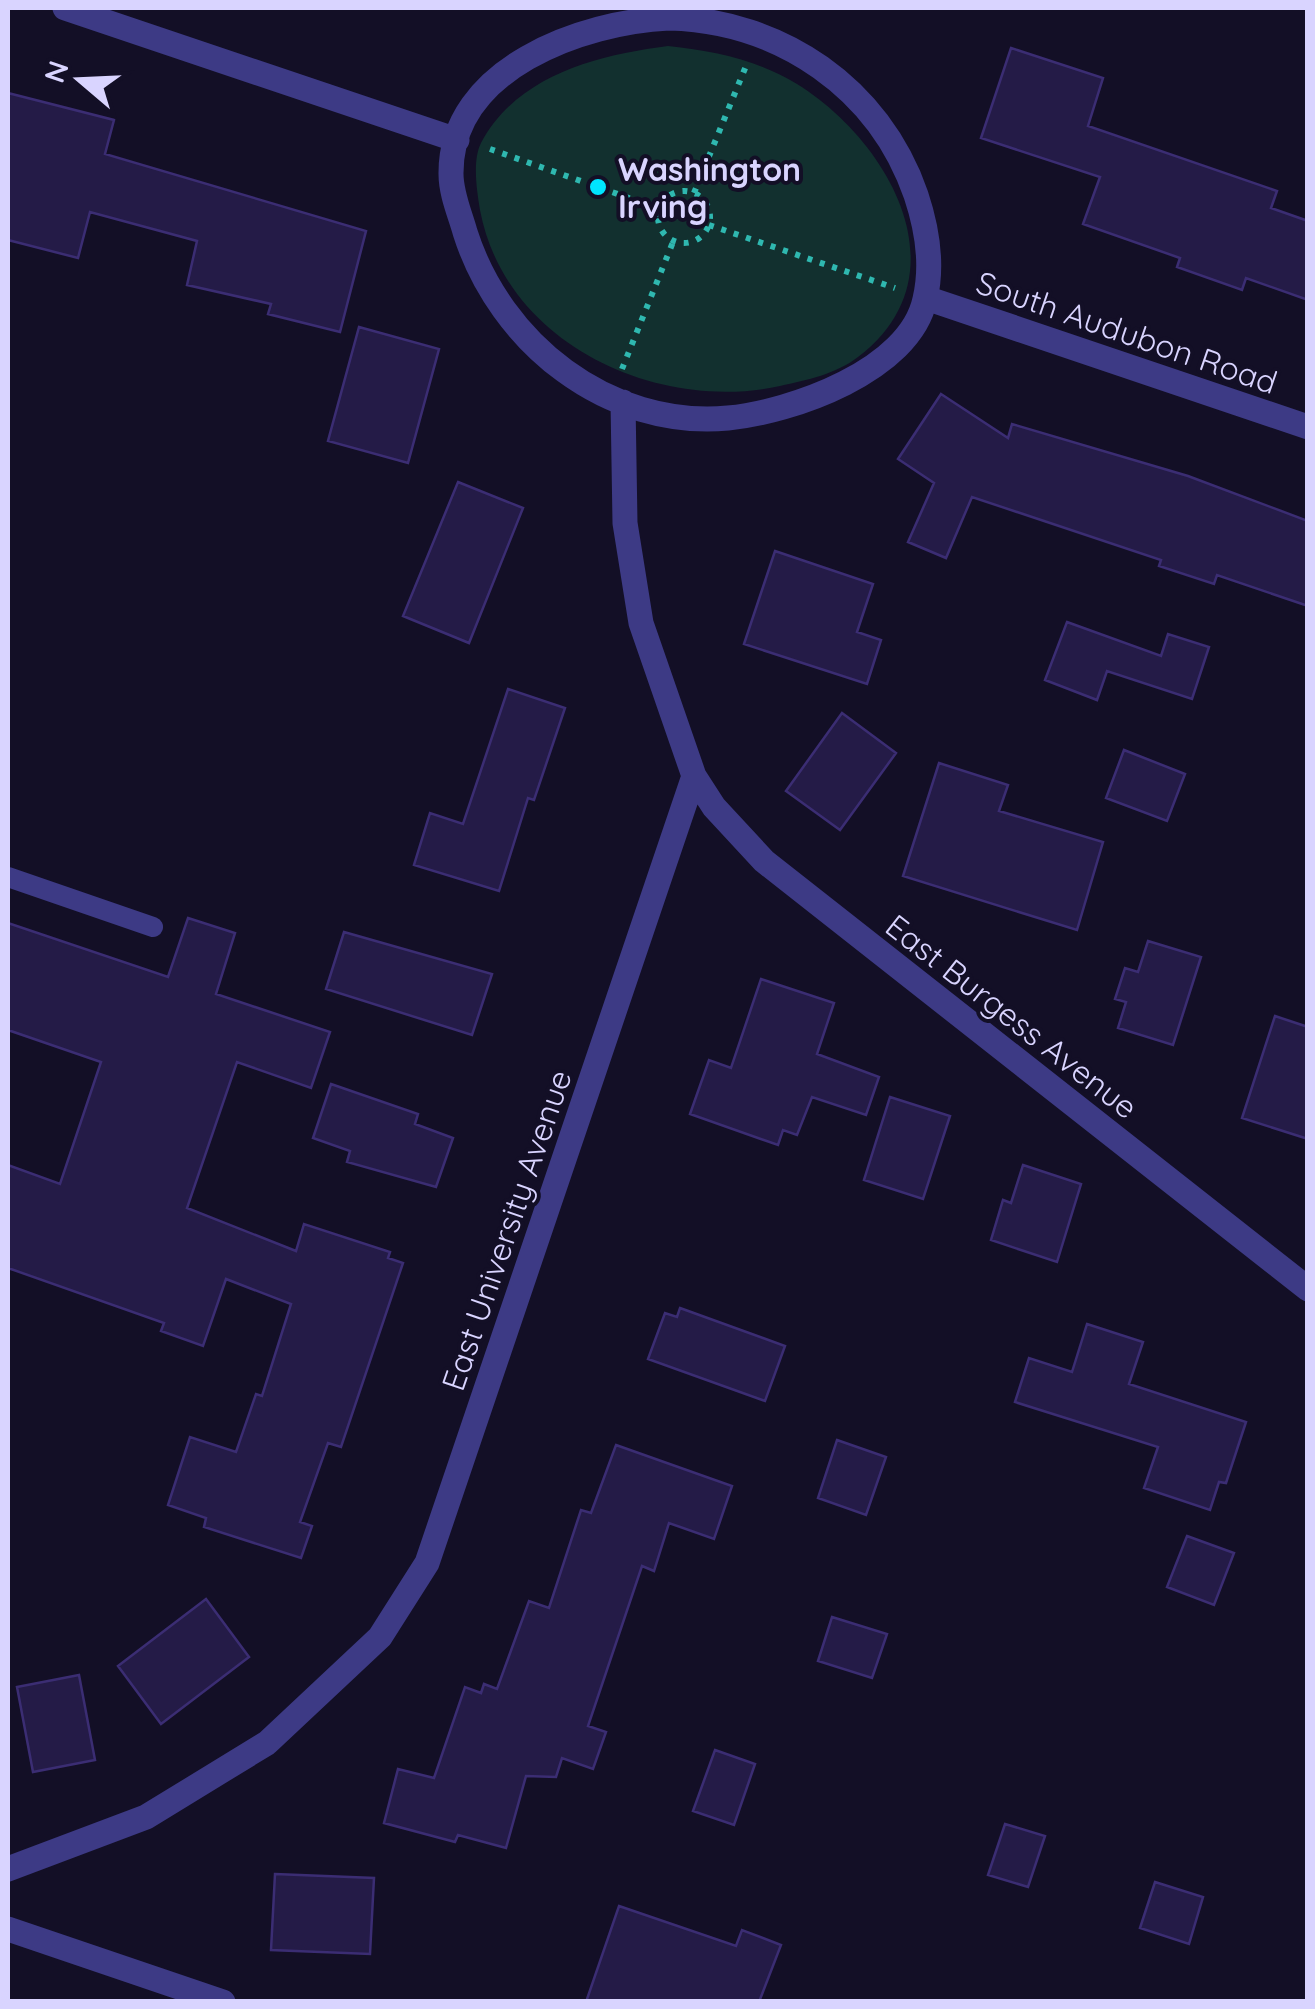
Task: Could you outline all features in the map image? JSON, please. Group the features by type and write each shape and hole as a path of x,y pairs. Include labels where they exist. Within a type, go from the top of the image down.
{"street":[{"path":"64,8 468,143"},
{"path":"648,18 753,18 832,75 871,112 894,146 924,224 916,295 906,336 875,364 823,395 764,413 704,418 623,402 587,386 540,352 480,277 451,174 468,143 468,112 502,77 569,38 648,18"},
{"name":"South Audubon Road","path":"916,295 1308,427"},
{"path":"623,402 622,483 637,604 651,663 694,776"},
{"name":"East Burgess Avenue","path":"694,776 714,807 764,861 1308,1289"},
{"name":"East University Avenue","path":"8,1870 146,1817 234,1766 357,1663 406,1602 427,1563 694,776"},
{"path":"8,1929 223,2002"}],"lane":[{"path":"8,877 153,927"}],"path":[{"path":"694,193 749,60"},
{"path":"468,143 660,209"},
{"path":"674,193 694,193 708,208 709,226 699,239 674,241 662,229 660,209 674,193"},
{"path":"709,226 916,295"},
{"path":"620,375 674,241"}],"green space":[{"path":"668,46 735,58 797,84 861,139 885,174 902,211 910,250 907,288 890,324 849,363 780,386 733,392 685,389 638,378 593,358 553,332 520,298 495,257 480,210 476,167 478,150 496,120 516,100 562,72 614,55"}],"building":[{"path":"1011,48 1103,78 1088,126 1277,191 1271,208 1308,221 1308,300 1246,278 1242,290 1177,267 1180,258 1083,224 1100,177 981,138"},
{"path":"8,93 114,120 105,154 366,231 340,332 268,314 271,304 187,285 197,241 90,212 78,258 8,240"},
{"path":"359,327 439,349 408,463 328,441"},
{"path":"941,394 1008,438 1012,424 1188,476 1308,521 1308,606 1217,575 1214,584 1159,566 1161,560 972,497 946,558 908,542 934,483 898,459"},
{"path":"458,482 523,508 469,643 403,616"},
{"path":"775,551 873,584 857,632 881,640 867,684 744,644"},
{"path":"1067,622 1161,656 1168,634 1209,647 1192,699 1107,671 1097,700 1045,680"},
{"path":"508,689 565,708 534,800 528,798 499,891 414,865 430,813 463,824"},
{"path":"842,713 896,753 840,830 786,791"},
{"path":"1124,750 1185,774 1167,821 1106,798"},
{"path":"939,763 1008,785 999,811 1103,842 1077,930 903,876"},
{"path":"188,918 235,933 216,994 330,1032 311,1088 237,1062 187,1208 296,1251 304,1224 390,1252 388,1258 403,1263 341,1447 328,1443 300,1522 312,1526 301,1558 204,1527 206,1518 168,1505 190,1437 236,1452 256,1394 262,1396 291,1304 226,1279 203,1346 161,1331 164,1323 8,1268 8,1165 60,1184 101,1062 8,1030 8,923 168,977"},
{"path":"344,932 492,974 472,1035 326,989"},
{"path":"1148,941 1201,957 1173,1045 1118,1028 1126,1002 1115,999 1125,968 1138,972"},
{"path":"761,979 834,1003 817,1054 879,1077 866,1115 812,1097 797,1135 783,1130 778,1145 690,1114 709,1060 731,1068"},
{"path":"1275,1016 1308,1027 1308,1139 1242,1118"},
{"path":"331,1084 418,1114 415,1124 453,1138 436,1187 347,1162 350,1151 313,1138"},
{"path":"890,1097 950,1116 923,1199 864,1180"},
{"path":"1023,1165 1081,1184 1057,1262 991,1240 1003,1200 1011,1203"},
{"path":"680,1308 785,1346 765,1401 648,1359 665,1313 677,1317"},
{"path":"1087,1324 1143,1342 1129,1384 1246,1422 1226,1483 1219,1482 1210,1510 1144,1488 1158,1447 1015,1402 1029,1358 1072,1372"},
{"path":"837,1440 886,1457 866,1515 818,1498"},
{"path":"616,1445 732,1486 714,1539 669,1523 654,1571 642,1566 588,1726 606,1732 593,1769 562,1758 556,1777 526,1776 506,1848 458,1835 455,1842 384,1823 398,1769 434,1778 465,1687 481,1693 484,1684 497,1689 529,1601 549,1608 581,1510 591,1513"},
{"path":"1187,1536 1234,1553 1214,1605 1167,1587"},
{"path":"206,1599 249,1657 161,1724 118,1666"},
{"path":"832,1617 887,1634 872,1678 818,1661"},
{"path":"79,1675 95,1760 33,1772 17,1687"},
{"path":"715,1750 755,1764 734,1825 693,1811"},
{"path":"1005,1824 1045,1836 1028,1887 988,1875"},
{"path":"275,1874 374,1878 370,1954 271,1950"},
{"path":"1155,1882 1203,1897 1189,1944 1140,1928"},
{"path":"619,1906 736,1946 742,1930 781,1945 759,2002 586,2002"}],"place":[{"name":"Washington Irving","path":"598,187"}]}
